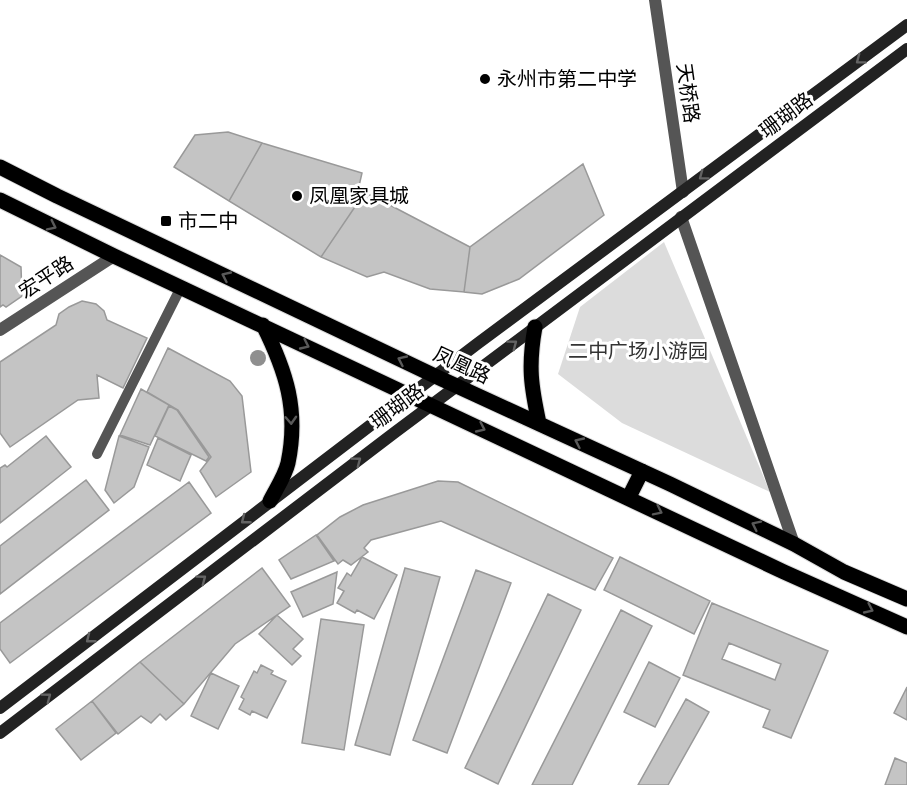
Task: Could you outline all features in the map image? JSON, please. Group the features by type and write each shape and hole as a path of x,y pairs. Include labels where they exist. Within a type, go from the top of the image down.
{"main road":[{"name":"珊瑚路","path":"0,708 410,394 907,25"},
{"name":"珊瑚路","path":"0,733 535,327 907,49"},
{"name":"凤凰路","path":"0,167 435,376 794,543 844,572 907,599"},
{"path":"0,200 114,256 907,627"},
{"path":"263,325 279,358 289,390 292,428 287,465 270,501"},
{"path":"535,327 530,355 531,388 539,423"},
{"path":"629,497 642,471"}],"street":[{"name":"天桥路","path":"655,0 683,192"},
{"path":"681,217 794,543"},
{"name":"宏平路","path":"0,330 114,256"}],"lane":[{"path":"97,454 181,287"}],"green space":[{"name":"二中广场小游园","path":"664,242 770,492 622,423 558,374 580,307"}],"building":[{"path":"228,132 262,143 229,201 174,167 195,135"},
{"name":"凤凰家具城","path":"262,143 362,173 359,186 365,192 321,257 229,201"},
{"path":"583,164 604,215 519,279 482,294 464,292 470,247"},
{"path":"365,192 470,247 464,292 430,289 384,272 367,277 321,257"},
{"path":"0,255 21,267 22,296 6,307 3,305 0,307"},
{"path":"82,301 96,304 104,311 107,320 147,338 123,388 97,375 99,398 78,400 10,447 0,433 0,362 56,325 59,314"},
{"path":"168,348 230,381 242,396 251,472 216,497 200,471 211,457 178,410 147,392"},
{"path":"141,389 169,405 150,445 120,435"},
{"path":"169,406 177,410 209,457 206,461 155,436"},
{"path":"46,436 71,467 0,523 0,468 5,465 7,467"},
{"path":"119,436 149,447 134,487 114,503 105,490"},
{"path":"158,438 191,455 180,481 147,465"},
{"path":"86,480 109,510 0,594 0,546"},
{"path":"438,481 458,482 613,558 595,590 441,521 371,540 364,548 368,552 351,565 343,560 338,564 317,535 340,517 363,505"},
{"path":"189,482 211,513 10,663 0,649 0,623"},
{"path":"316,535 334,561 291,579 279,560"},
{"path":"362,557 397,575 374,619 357,610 355,613 337,603 344,591 338,588 347,573 351,576"},
{"path":"620,557 710,601 694,634 604,590"},
{"path":"262,568 290,606 235,644 184,704 140,662"},
{"path":"405,568 440,577 390,755 355,745"},
{"path":"476,570 511,583 447,753 413,740"},
{"path":"337,572 333,604 303,617 291,592"},
{"path":"548,594 581,610 498,784 465,768"},
{"path":"712,603 828,651 791,738 763,727 770,710 683,675","holes":["729,643 781,664 775,680 722,659"]},
{"path":"621,610 652,626 572,785 532,785"},
{"path":"277,615 303,639 293,649 301,656 292,665 259,634"},
{"path":"321,619 364,625 344,750 302,743"},
{"path":"140,662 184,704 166,720 160,714 151,723 141,716 118,734 92,701"},
{"path":"649,662 680,678 655,727 624,712"},
{"path":"261,665 273,671 271,674 286,681 267,718 252,711 250,715 239,709 244,699 241,697 254,671 257,673"},
{"path":"211,673 239,686 218,729 191,716"},
{"path":"907,687 907,720 894,713"},
{"path":"686,699 709,712 668,785 638,785"},
{"path":"92,701 116,733 81,760 56,729"},
{"path":"895,758 907,763 907,785 885,785"}],"place":[{"name":"永州市第二中学","path":"485,79"},
{"name":"凤凰家具城","path":"297,196"},
{"name":"市二中","path":"166,221"}]}
